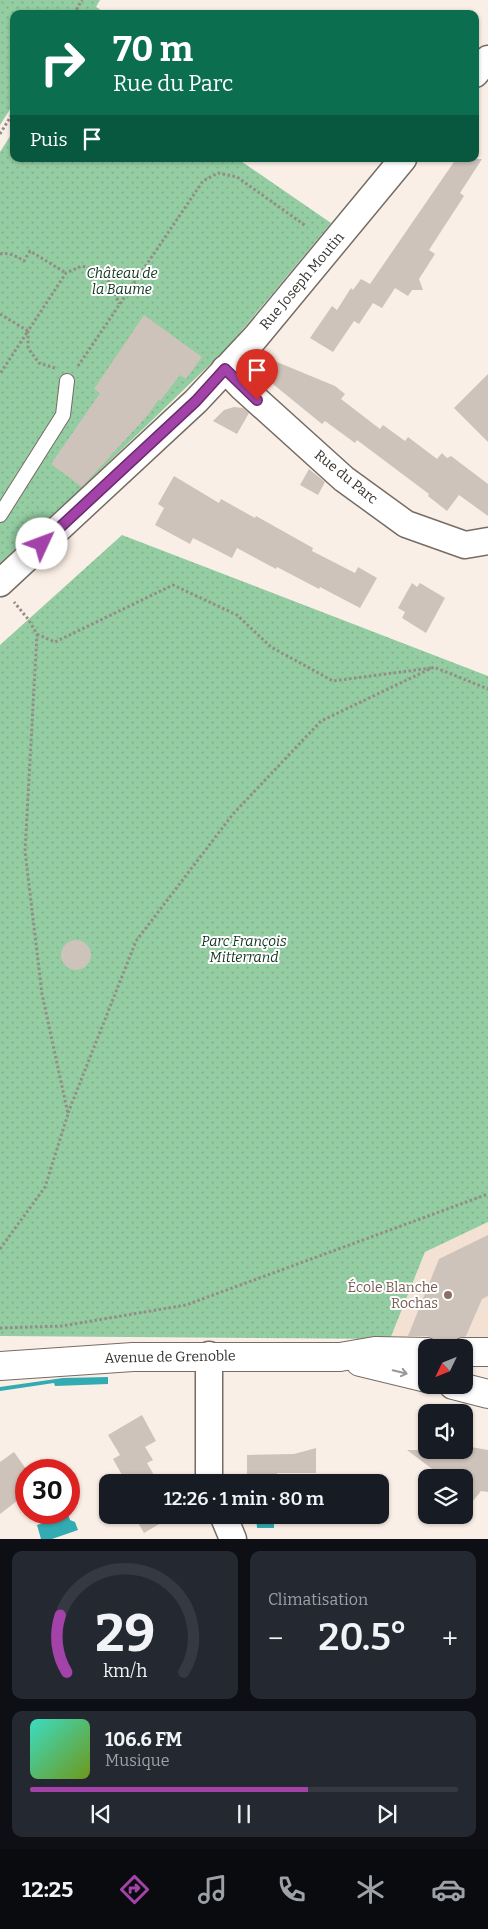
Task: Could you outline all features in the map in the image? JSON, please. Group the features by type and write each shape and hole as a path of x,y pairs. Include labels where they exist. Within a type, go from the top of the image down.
{"street":[{"path":"479,69 488,59"},
{"name":"Rue Joseph Moutin","path":"6,592 196,401 255,338 401,162"},
{"name":"Rue du Parc","path":"225,369 242,387 344,479 406,524 465,545 488,541"},
{"name":"Avenue de Grenoble","path":"0,1366 94,1358 209,1356 340,1357 375,1351 418,1352"},
{"path":"473,1352 488,1352"},
{"path":"209,1356 209,1474"},
{"name":"Avenue de Grenoble","path":"340,1357 418,1376"},
{"path":"473,1390 488,1394"},
{"path":"227,1524 233,1539"}],"lane":[{"path":"0,515 63,415 67,381"}],"path":[{"path":"0,134 10,118"},
{"path":"67,381 203,180 218,173 237,177 306,226"},
{"path":"0,254 14,255 24,260 30,251 66,273"},
{"path":"0,374 66,273 82,266 100,271 112,286 119,304"},
{"path":"0,314 28,331"},
{"path":"28,331 28,348 39,363 57,368"},
{"path":"71,366 78,364"},
{"path":"37,634 55,642 173,585 237,615 271,647 333,681 434,667 488,688"},
{"path":"6,592 28,619 37,634 25,851 42,994 68,1114"},
{"path":"0,1249 45,1187 68,1114 136,941 233,814 321,721 434,667"},
{"path":"0,1328 62,1326 186,1305 488,1194"}],"shaded area":[{"name":"École Blanche Rochas","path":"488,1222 488,1344 473,1343 473,1339 390,1339 425,1252"}],"green space":[{"path":"0,0 100,0 96,7 101,10 10,10 10,109 0,125"},
{"name":"Château de la Baume","path":"10,136 10,162 242,162 331,223 229,346 0,567 0,152"},
{"name":"Parc François Mitterrand","path":"122,535 488,676 488,1222 425,1252 390,1339 0,1336 0,645"}],"water":[{"path":"108,1377 108,1384 55,1386 54,1383 0,1391 0,1387 63,1378"},
{"path":"76,1524 78,1530 52,1539 41,1539 37,1525"},
{"path":"257,1524 274,1524 274,1528 257,1528"}],"building":[{"path":"479,159 482,159 460,193 464,196 429,250 435,254 419,279 423,290 412,290 408,296 395,288 382,308 373,303 359,324 354,321 333,352 310,338 332,306 337,310 351,288 353,290 361,279 370,284 454,162 479,162"},
{"name":"Château de la Baume","path":"144,315 202,357 186,379 180,375 148,415 82,487 51,464 100,393 94,389"},
{"path":"277,362 335,386 345,394 341,399 380,429 383,425 405,441 408,437 437,459 442,453 447,458 451,456 488,484 488,516 459,495 447,511 428,496 429,494 357,440 355,443 325,421 322,424 263,376 267,367"},
{"path":"488,374 488,442 454,408"},
{"path":"234,407 243,408 249,413 237,434 213,421 224,410"},
{"path":"309,469 325,482 318,495 300,485"},
{"path":"174,476 219,503 221,499 255,518 256,516 313,548 312,551 355,573 358,567 377,578 360,608 277,567 276,569 237,548 232,558 193,538 190,544 155,525 164,508 158,504"},
{"path":"412,583 417,587 420,583 445,598 426,633 402,618 405,612 398,608"},
{"path":"76,940 82,941 90,949 90,961 82,969 76,970 70,969 62,961 61,955 62,949 70,941"},
{"name":"École Blanche Rochas","path":"488,1235 488,1296 482,1299 466,1336 459,1339 434,1339 427,1336 408,1336 439,1259"},
{"path":"142,1415 156,1441 145,1447 153,1460 147,1463 153,1474 121,1474 113,1459 120,1455 108,1435"},
{"path":"473,1447 488,1450 488,1492 481,1491 473,1501 473,1469 432,1469 419,1459 473,1459"},
{"path":"316,1448 316,1473 247,1474 247,1455 294,1454"},
{"path":"407,1450 418,1450 418,1458"},
{"path":"14,1452 19,1459 15,1459 15,1502 0,1514 0,1462"},
{"path":"139,1524 159,1524 144,1533"}],"place":[{"name":"École Blanche Rochas","path":"448,1295"}],"route":[{"path":"42,544 196,401 225,369 257,400"}]}
